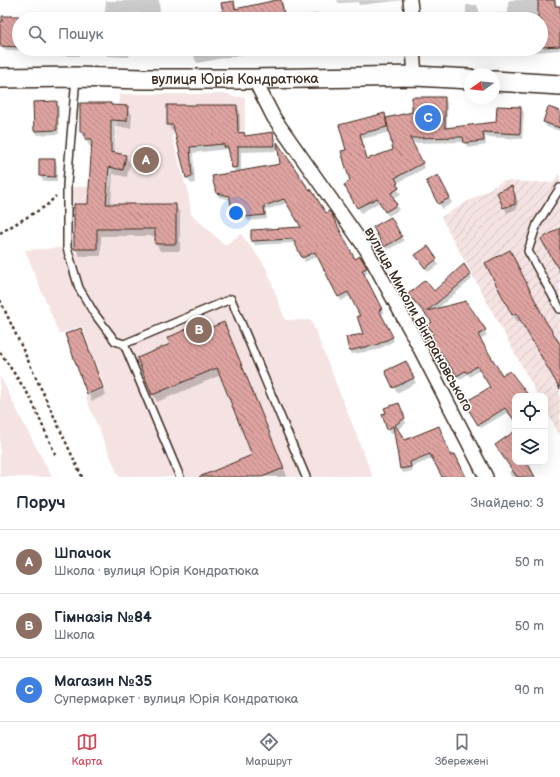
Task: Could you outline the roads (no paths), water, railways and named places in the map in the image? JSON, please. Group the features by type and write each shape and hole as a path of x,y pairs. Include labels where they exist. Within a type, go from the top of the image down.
{"street":[{"path":"410,0 411,12"},
{"path":"414,56 415,76"},
{"name":"вулиця Юрія Кондратюка","path":"0,78 76,77 142,79 254,79 415,76 464,79"},
{"name":"вулиця Миколи Вінграновського","path":"254,79 274,118 366,249 413,335 486,477"},
{"path":"500,81 560,85"}],"lane":[{"path":"76,77 67,184 67,248 80,288 94,313 115,341 124,344 231,299 306,477"},
{"path":"560,188 537,224 528,251 560,309"},
{"path":"124,344 180,477"}],"place":[{"name":"Магазин №35","path":"428,118"},
{"name":"Шпачок","path":"146,160"},
{"name":"Гімназія №84","path":"199,330"}]}
